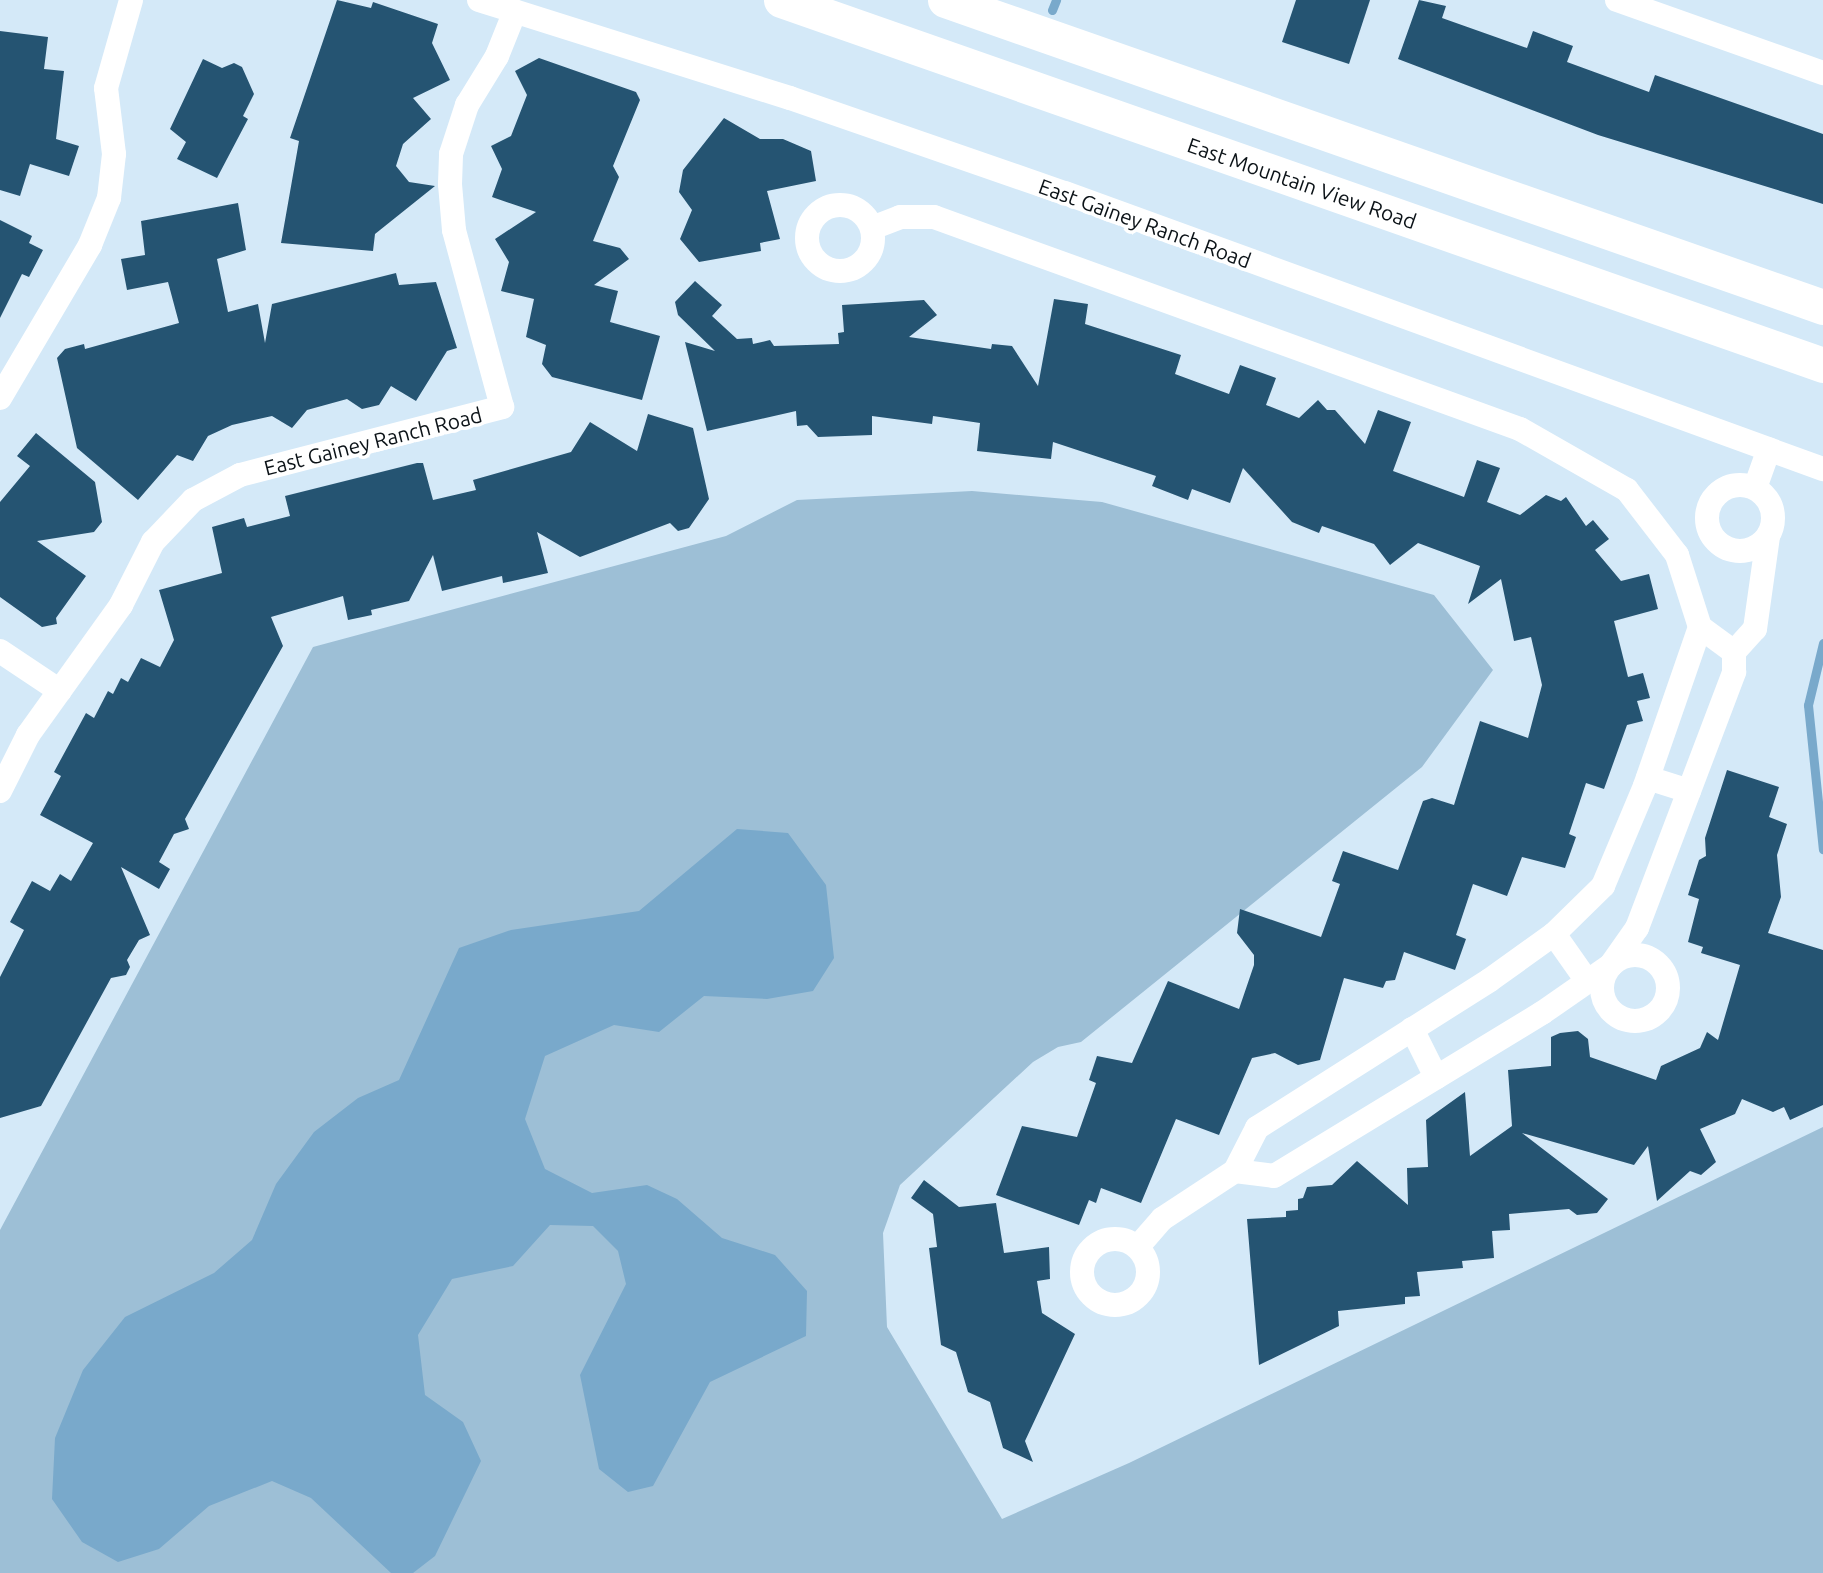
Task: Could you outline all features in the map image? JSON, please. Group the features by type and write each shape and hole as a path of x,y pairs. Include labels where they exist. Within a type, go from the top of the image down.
{"main road":[{"name":"East Mountain View Road","path":"781,0 1823,365"},
{"path":"945,0 1823,307"}],"street":[{"path":"0,398 90,245 109,198 114,154 106,88 131,0"},
{"name":"East Gainey Ranch Road","path":"479,0 790,98 1065,193 1823,469"},
{"path":"1617,0 1823,73"},
{"name":"East Gainey Ranch Road","path":"0,791 28,735 121,605 153,542 193,500 240,475 502,407 454,230 450,184 451,155 467,105 497,56 515,11"},
{"path":"872,229 900,217 934,217 1520,429 1627,490 1676,555 1700,627 1734,652"},
{"path":"1755,488 1769,449"},
{"path":"1734,485 1755,488 1770,504 1773,526 1768,536 1761,545 1740,552 1712,537 1706,517 1714,496 1734,485"},
{"path":"1235,1171 1274,1176 1611,965 1637,928 1734,672 1734,652 1755,629 1768,536"},
{"path":"1676,555 1712,537"},
{"path":"1138,1247 1162,1219 1235,1171 1257,1128 1554,934 1603,886 1648,778 1700,627"},
{"path":"0,651 60,691"},
{"path":"1648,778 1689,791"},
{"path":"1554,934 1587,981"},
{"path":"1412,1029 1436,1077"}],"shaded area":[{"path":"972,491 1102,502 1434,595 1493,670 1422,767 1081,1042 1058,1047 1033,1062 900,1185 883,1233 887,1327 1002,1519 1129,1463 1823,1127 1823,1573 0,1573 0,1230 313,647 726,536 797,500"},
{"path":"737,829 788,833 826,885 834,958 813,991 767,999 704,996 659,1032 614,1025 545,1056 525,1119 545,1169 592,1193 647,1185 677,1199 722,1238 775,1255 807,1291 806,1336 710,1382 653,1486 628,1492 599,1469 580,1375 626,1284 618,1251 593,1226 550,1225 513,1266 452,1279 418,1335 425,1395 463,1422 481,1461 435,1556 413,1573 391,1573 311,1498 272,1481 209,1506 159,1549 118,1562 82,1542 52,1499 55,1438 83,1370 125,1317 214,1273 252,1240 276,1184 314,1132 358,1098 399,1080 459,948 511,930 639,911"}],"building":[{"path":"337,0 371,8 373,2 438,24 432,43 450,80 413,98 431,119 403,144 396,166 409,182 435,186 375,234 373,251 281,243 299,141 290,138"},
{"path":"1296,0 1370,0 1349,64 1282,42"},
{"path":"1419,0 1446,6 1442,18 1527,48 1533,31 1573,46 1567,62 1649,92 1655,75 1823,134 1823,204 1598,135 1398,59"},
{"path":"0,31 48,37 44,69 64,71 56,139 79,146 69,176 30,164 20,196 0,190"},
{"path":"539,58 636,92 640,100 613,166 619,177 593,241 620,248 629,259 594,285 618,291 610,322 660,336 642,400 552,377 542,364 546,345 526,337 534,299 501,291 509,262 495,239 536,212 492,197 502,169 491,146 511,136 527,95 515,71"},
{"path":"203,59 222,68 234,63 242,67 254,94 243,116 248,119 217,178 177,159 186,142 170,129"},
{"path":"724,118 760,139 783,139 811,151 816,181 767,191 780,239 760,243 761,251 699,262 680,239 692,210 679,192 683,170"},
{"path":"238,203 246,250 217,259 228,312 258,304 265,343 272,304 396,273 399,285 436,282 457,348 447,351 416,401 391,386 379,405 362,409 347,399 307,410 292,428 272,416 232,425 208,436 193,461 177,455 138,500 77,448 57,358 65,349 84,344 85,349 179,323 168,282 127,290 121,259 145,255 141,221"},
{"path":"0,220 32,236 29,243 43,250 29,277 22,274 0,318"},
{"path":"695,281 722,305 712,316 737,339 752,338 753,344 770,340 774,346 839,344 838,333 844,332 842,305 924,300 937,315 909,337 991,349 992,344 1012,346 1038,386 1054,299 1088,304 1085,324 1181,355 1175,374 1229,394 1240,365 1276,378 1266,405 1299,418 1318,400 1327,410 1335,410 1365,444 1378,410 1411,422 1393,471 1464,497 1477,460 1500,468 1487,502 1520,515 1546,495 1561,501 1566,497 1586,526 1593,520 1609,539 1595,550 1621,581 1649,574 1658,609 1614,621 1628,677 1643,673 1650,698 1637,701 1643,721 1627,725 1604,789 1586,783 1569,834 1576,837 1565,868 1522,857 1507,896 1473,884 1456,935 1466,939 1455,970 1404,952 1395,980 1386,981 1383,988 1344,978 1320,1060 1298,1065 1275,1053 1252,1058 1219,1135 1176,1119 1141,1203 1101,1188 1096,1203 1089,1200 1079,1225 996,1195 1022,1126 1077,1137 1096,1083 1089,1080 1097,1056 1132,1063 1168,981 1239,1009 1254,965 1254,955 1237,933 1240,909 1321,937 1340,884 1332,881 1343,851 1398,870 1423,801 1432,798 1454,805 1480,721 1528,738 1542,685 1531,637 1514,641 1501,579 1468,604 1480,566 1418,543 1390,565 1374,544 1322,526 1319,533 1292,522 1243,468 1230,503 1192,489 1188,500 1152,486 1156,476 1053,442 1051,459 977,451 980,423 933,416 932,424 872,416 872,435 818,437 807,425 797,426 796,411 707,431 685,342 715,351 678,315 675,302"},
{"path":"648,414 693,428 709,499 689,528 678,531 670,523 580,557 537,532 548,573 503,583 502,576 442,591 433,555 409,601 371,610 372,615 348,620 343,596 271,617 283,646 185,819 189,829 174,834 159,862 170,869 159,889 121,867 150,935 139,940 127,960 130,967 126,975 111,978 41,1106 0,1118 0,977 24,930 10,922 32,881 50,891 60,874 71,881 93,843 40,815 61,776 54,772 86,713 94,718 108,691 113,694 121,678 128,682 141,658 160,667 174,640 159,590 222,573 212,527 244,518 247,527 290,516 285,496 417,463 423,463 433,500 476,490 473,480 571,452 590,422 637,451"},
{"path":"36,433 95,482 102,522 94,532 37,541 86,576 56,618 57,624 42,627 0,597 0,502 30,466 17,456"},
{"path":"1727,770 1779,787 1769,817 1787,824 1777,855 1781,897 1768,933 1823,950 1823,1105 1790,1120 1784,1107 1773,1112 1742,1099 1735,1114 1700,1129 1716,1162 1701,1175 1690,1171 1657,1201 1648,1146 1634,1165 1522,1133 1608,1199 1597,1213 1577,1215 1569,1209 1509,1214 1510,1230 1492,1231 1494,1258 1462,1261 1463,1268 1417,1272 1420,1296 1405,1297 1405,1304 1338,1311 1339,1326 1259,1365 1247,1219 1286,1217 1286,1211 1298,1210 1298,1199 1303,1198 1307,1187 1332,1185 1357,1161 1408,1205 1407,1168 1428,1167 1426,1120 1465,1092 1470,1156 1512,1126 1508,1070 1551,1066 1551,1037 1560,1033 1578,1031 1588,1039 1590,1057 1656,1080 1661,1066 1700,1048 1707,1032 1718,1040 1740,965 1701,953 1703,947 1688,942 1699,899 1688,895 1699,860 1706,856 1705,838"},
{"path":"924,1180 959,1207 996,1203 1004,1253 1049,1247 1050,1279 1037,1281 1042,1313 1075,1334 1025,1441 1033,1462 1003,1448 990,1402 968,1392 956,1352 941,1345 929,1248 937,1247 933,1214 911,1198"}],"waterway":[{"path":"1052,10 1056,0"},
{"path":"1823,643 1808,705 1823,849"}]}
